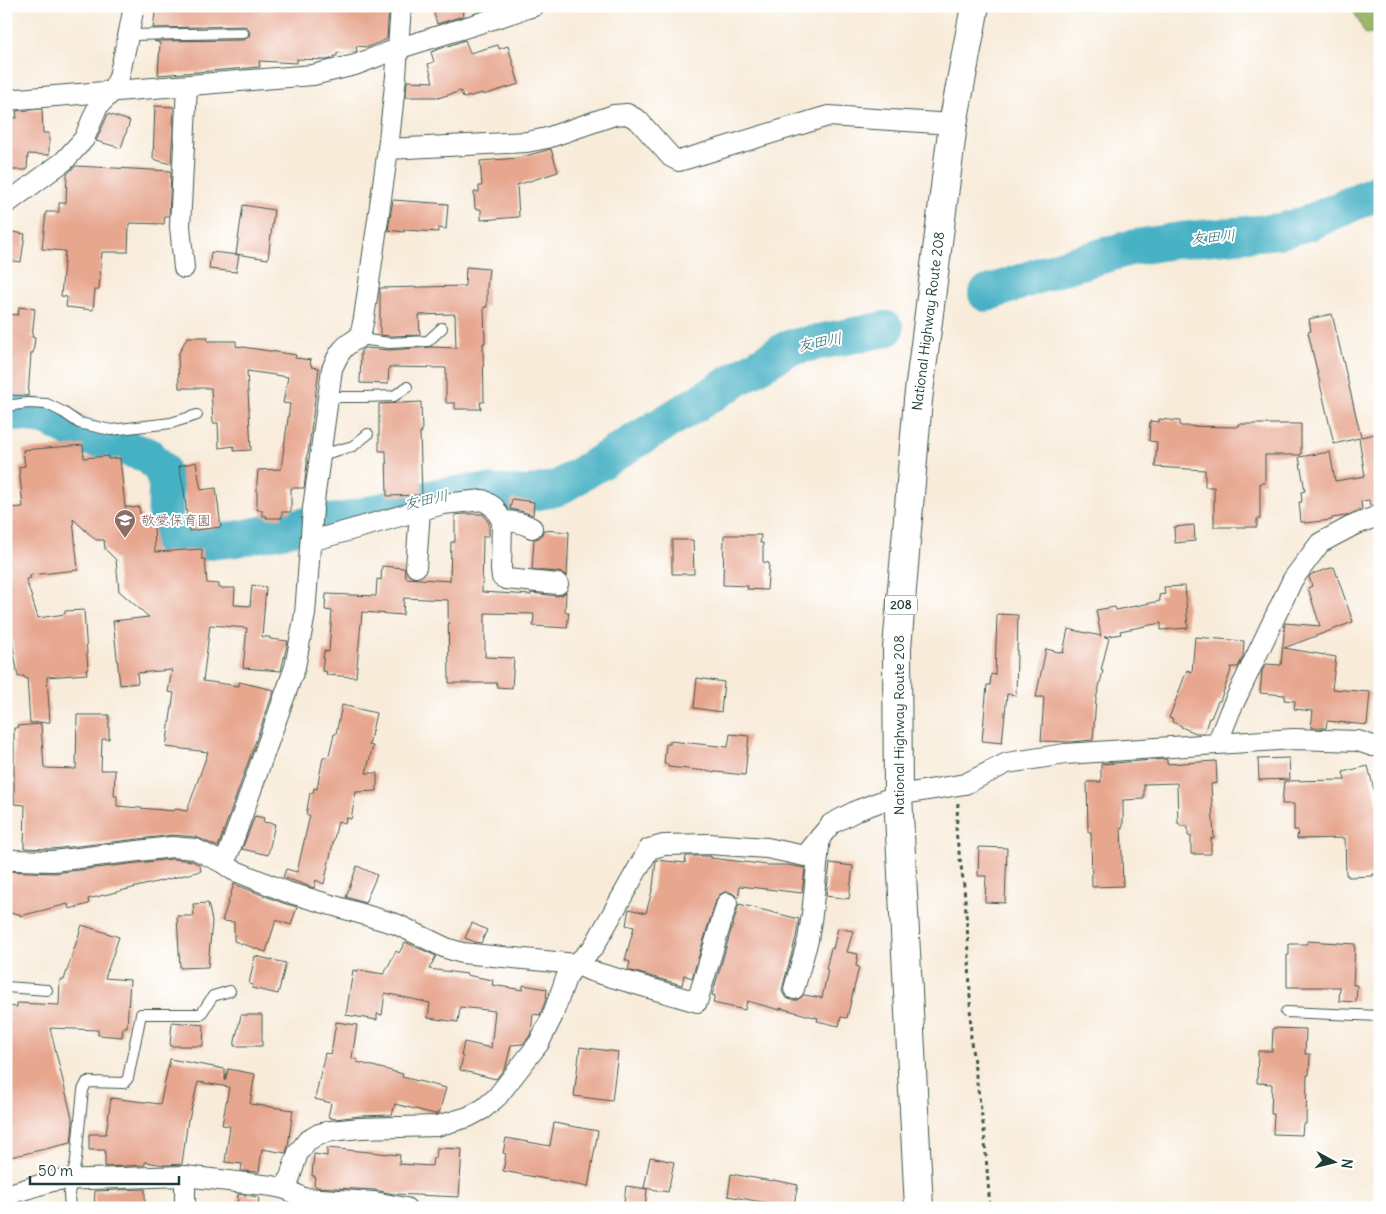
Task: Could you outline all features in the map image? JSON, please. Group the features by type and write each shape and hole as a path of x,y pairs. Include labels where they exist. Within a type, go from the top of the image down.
{"highway":[{"name":"National Highway Route 208","path":"919,1208 898,796 897,648 918,400 953,124 975,6"}],"street":[{"path":"6,204 64,162 84,139 98,106 112,92 119,77 134,6"},
{"path":"223,863 229,852 295,667 305,614 313,508 332,369 338,354 349,343 360,337 364,318 388,149 401,6"},
{"path":"6,100 313,75 356,65 397,49 534,6"},
{"path":"184,268 180,226 187,86"},
{"path":"388,149 527,142 547,138 614,115 627,114 638,120 671,156 679,161 828,116 953,124"},
{"path":"311,538 443,504 483,500 494,507 502,521 502,577 558,584"},
{"path":"416,567 420,511"},
{"path":"1217,744 1292,579 1320,543 1352,526 1380,515"},
{"path":"502,521 524,523 532,528"},
{"path":"286,1189 298,1154 307,1141 319,1134 360,1128 437,1126 468,1117 483,1109 497,1097 539,1043 552,1017 566,978 576,964 593,948 649,849 664,845 709,844 767,848 805,856 831,824 858,810 898,796 965,784 1007,763 1065,754 1293,739 1358,741 1373,746 1380,746"},
{"path":"794,989 808,940 820,837"},
{"path":"6,858 53,861 172,847 195,849 234,870 287,892 396,924 454,951 576,964 591,971 697,1002 727,903"},
{"path":"185,1176 185,1208"},
{"path":"6,1195 56,1180 185,1176 272,1186 286,1189 303,1198 374,1202 406,1208"}],"lane":[{"path":"128,35 243,32"},
{"path":"360,337 367,340 390,343 428,341 442,328"},
{"path":"329,397 394,396 407,387"},
{"path":"6,406 28,403 47,404 79,423 94,428 111,430 170,423 197,415"},
{"path":"321,455 353,446 368,434"},
{"path":"6,987 47,990"},
{"path":"70,1208 70,1194 76,1160 83,1090 87,1082 124,1083 128,1078 141,1014 201,1014 213,996 230,991"},
{"path":"1286,1012 1380,1016"}],"path":[{"path":"959,785 956,832 964,886 969,953 972,1042 984,1130 990,1208"}],"green space":[{"path":"1351,6 1380,6 1380,32 1365,34"}],"building":[{"path":"156,6 389,6 387,39 368,47 356,46 357,52 337,53 337,56 327,60 297,59 297,63 259,61 260,67 158,75 160,43 154,41 243,40 249,37 250,32 247,27 243,26 153,28"},
{"path":"432,6 465,6 463,16 437,24"},
{"path":"465,40 470,53 498,45 499,49 508,46 519,84 483,95 483,93 463,98 461,91 438,98 406,97 407,81 433,82 428,64 434,62 431,52"},
{"path":"155,106 174,107 171,164 153,159"},
{"path":"42,109 43,133 49,133 49,155 28,154 27,170 10,170 11,117 17,118 16,111"},
{"path":"108,114 130,121 121,148 96,141"},
{"path":"551,149 558,172 517,185 519,217 481,220 481,209 475,209 474,192 479,192 479,186 482,186 480,161 518,158"},
{"path":"76,166 171,171 169,216 165,216 164,224 129,223 128,252 102,252 99,290 95,290 93,310 66,307 67,297 61,296 65,251 42,249 46,212 59,212 59,203 66,203 67,174"},
{"path":"393,200 448,204 446,229 438,228 438,232 388,230"},
{"path":"243,205 274,210 268,259 236,254"},
{"path":"6,231 25,234 21,262 6,260"},
{"path":"211,252 239,255 236,272 209,269"},
{"path":"466,267 489,269 487,307 484,307 484,402 480,402 481,409 455,409 455,403 446,403 446,368 389,367 388,384 360,383 361,350 365,348 389,350 430,347 456,348 455,314 419,315 420,335 380,335 380,288 465,286"},
{"path":"19,307 35,309 32,337 35,338 33,353 31,353 28,396 6,395 6,314 18,315"},
{"path":"1332,314 1361,437 1375,434 1377,447 1380,447 1380,503 1370,506 1369,500 1361,501 1362,509 1346,516 1332,518 1332,520 1305,523 1301,522 1299,502 1302,502 1301,492 1305,491 1299,457 1330,452 1335,481 1365,476 1359,438 1334,444 1308,332 1311,331 1309,319"},
{"path":"187,337 208,337 207,341 236,341 236,346 296,355 295,358 311,360 311,367 319,368 304,488 291,488 291,512 282,512 282,518 266,518 267,516 262,516 262,510 257,510 257,482 258,470 281,469 290,404 283,403 288,377 247,371 251,450 234,451 234,446 219,448 218,423 213,423 211,388 179,388 178,355"},
{"path":"421,402 422,495 387,496 386,451 379,451 379,404"},
{"path":"1159,419 1180,421 1180,426 1235,427 1239,426 1239,424 1301,424 1301,455 1265,455 1265,483 1260,483 1260,519 1257,519 1257,527 1214,527 1214,487 1205,487 1205,470 1155,467 1157,442 1149,441 1150,421 1159,422"},
{"path":"83,445 84,458 108,456 108,459 120,458 125,507 139,507 140,514 154,527 155,552 202,549 202,559 205,559 207,583 219,584 219,588 235,588 234,605 250,606 252,585 266,587 262,637 288,641 281,671 243,668 247,628 210,625 203,681 239,686 239,682 274,690 218,847 196,837 173,835 52,849 24,848 25,805 14,804 14,728 17,728 17,726 41,724 44,768 76,769 77,715 109,715 109,739 102,739 101,770 115,770 114,796 117,796 117,806 187,811 208,752 166,747 174,693 168,692 172,670 137,673 138,683 120,685 113,621 149,617 119,591 116,560 105,549 104,540 96,540 73,519 78,570 30,575 31,578 26,579 38,618 65,614 65,611 84,610 87,674 47,677 50,722 30,723 27,678 24,678 24,676 18,677 9,622 6,622 6,508 23,507 19,467 25,466 23,450"},
{"path":"196,462 201,490 216,488 221,527 189,531 179,466"},
{"path":"512,499 534,502 533,515 510,509"},
{"path":"483,514 489,523 489,536 483,536 482,592 531,595 531,593 557,596 566,592 565,612 569,612 567,628 533,626 534,614 485,613 485,657 514,658 512,688 497,687 497,683 449,683 448,600 404,598 403,615 362,612 356,677 326,675 327,672 322,671 324,651 329,652 332,611 325,610 326,594 376,596 377,579 381,580 382,566 404,568 406,578 450,581 451,542 455,542 455,515"},
{"path":"1194,525 1195,541 1175,543 1174,527"},
{"path":"543,530 569,532 567,577 559,572 532,570 534,539 539,538"},
{"path":"724,535 761,535 760,543 763,543 763,562 769,563 767,590 747,589 748,586 723,585"},
{"path":"672,540 693,540 694,574 672,574"},
{"path":"1334,567 1353,622 1284,648 1336,657 1332,689 1370,692 1367,725 1327,721 1326,728 1311,728 1313,711 1294,709 1295,701 1284,700 1285,695 1260,693 1262,671 1266,664 1281,665 1285,623 1320,626 1308,588 1312,586 1309,577 1312,574"},
{"path":"1185,586 1188,628 1161,630 1161,623 1120,631 1121,634 1104,637 1109,638 1096,699 1093,740 1070,742 1041,741 1044,697 1036,697 1046,649 1063,653 1068,629 1101,636 1096,610 1115,607 1116,610 1160,601 1159,595 1165,594 1164,587"},
{"path":"997,614 1018,615 1016,695 1007,694 1002,743 982,741 987,685 990,685 991,674 995,675"},
{"path":"1195,637 1244,641 1243,657 1238,667 1231,667 1220,701 1218,701 1211,718 1209,718 1204,733 1196,733 1181,727 1172,722 1173,719 1169,718 1187,670 1192,672"},
{"path":"697,678 724,682 721,712 694,708"},
{"path":"342,705 376,713 369,745 373,746 366,773 377,773 377,791 356,792 351,819 346,818 345,823 338,821 324,884 316,880 314,888 283,877 286,869 297,872 310,815 306,815 310,793 313,793 314,788 317,789 323,757 329,755"},
{"path":"730,734 749,736 745,775 668,767 668,764 664,764 666,744 670,744 670,741 728,747"},
{"path":"1289,758 1290,779 1259,780 1258,759"},
{"path":"1167,759 1167,764 1216,761 1217,783 1211,784 1214,838 1211,838 1211,854 1191,854 1191,836 1188,836 1188,826 1180,826 1178,824 1177,783 1144,784 1144,799 1123,800 1123,827 1121,827 1123,886 1092,887 1091,832 1088,832 1087,782 1101,782 1101,764"},
{"path":"1368,766 1380,814 1380,874 1348,877 1346,875 1345,838 1297,839 1298,830 1294,830 1294,804 1282,804 1284,781 1345,780 1343,772"},
{"path":"255,816 264,818 263,822 275,824 268,855 242,849"},
{"path":"979,847 1007,848 1005,903 985,902 986,876 978,876"},
{"path":"686,856 711,856 711,858 805,868 802,893 740,886 738,898 730,892 724,892 719,895 692,978 684,975 682,985 628,970 630,962 625,960 634,927 626,925 629,909 646,913 653,887 656,860 685,863"},
{"path":"172,859 192,861 200,865 201,871 88,899 89,904 69,909 68,904 20,916 20,914 6,913 6,871 54,873"},
{"path":"830,863 853,866 849,899 826,896"},
{"path":"357,866 377,875 365,903 346,897"},
{"path":"234,884 297,907 291,925 276,920 266,952 234,941 234,922 222,921"},
{"path":"208,903 212,921 208,967 180,968 177,916 194,916 193,904"},
{"path":"739,904 799,919 782,991 785,997 791,1000 797,1000 804,995 822,998 828,970 826,969 838,928 853,931 847,952 858,954 856,966 859,967 847,1018 841,1017 839,1026 817,1021 818,1018 747,1001 745,1010 713,1003 715,996 712,995"},
{"path":"472,923 487,930 481,943 465,938"},
{"path":"82,925 119,937 105,978 130,980 127,1027 123,1027 122,1037 98,1035 98,1030 50,1028 73,1122 71,1143 6,1158 6,1006 17,1007 17,1003 59,1005 60,980 64,980"},
{"path":"1307,941 1355,944 1353,985 1357,985 1356,1002 1339,1001 1340,987 1287,987 1289,944 1307,944"},
{"path":"405,942 436,956 429,969 467,974 493,980 492,985 523,990 523,985 547,989 546,999 540,1015 533,1014 529,1037 523,1044 511,1045 506,1066 496,1079 460,1070 464,1042 491,1048 495,1011 460,1007 458,1022 428,1018 430,1003 385,993 382,1015 377,1014 377,1020 346,1015 353,970 384,974 396,951 399,953"},
{"path":"255,956 286,963 278,994 252,988 253,985 249,984"},
{"path":"241,1015 262,1015 262,1046 234,1046"},
{"path":"172,1022 204,1025 203,1046 170,1046"},
{"path":"336,1022 357,1025 352,1058 358,1060 357,1062 403,1074 402,1077 446,1088 439,1113 435,1114 395,1104 392,1115 335,1119 328,1117 331,1103 315,1099 325,1053 331,1054"},
{"path":"1273,1028 1306,1029 1305,1054 1310,1054 1309,1075 1307,1075 1306,1124 1303,1124 1302,1135 1273,1134 1274,1114 1271,1114 1272,1084 1257,1083 1258,1051 1272,1051"},
{"path":"580,1047 618,1052 612,1101 574,1096"},
{"path":"170,1059 225,1069 225,1081 228,1069 255,1074 250,1104 293,1110 286,1153 262,1149 259,1172 241,1171 242,1164 225,1162 230,1126 222,1125 229,1087 198,1082 188,1119 182,1164 165,1165 145,1162 145,1165 105,1167 105,1150 89,1150 89,1134 106,1134 111,1098 160,1104"},
{"path":"554,1123 598,1131 588,1187 503,1171 506,1154 503,1153 506,1138 550,1146"},
{"path":"327,1148 400,1155 399,1164 432,1166 433,1158 436,1158 437,1148 462,1149 459,1197 394,1194 375,1190 316,1187 314,1185 315,1176 312,1176 314,1154 327,1156"},
{"path":"650,1157 674,1162 668,1192 644,1188"},
{"path":"731,1174 798,1185 793,1208 776,1208 767,1206 768,1203 728,1196"},
{"path":"626,1186 647,1189 645,1208 629,1208 630,1203 624,1202"},
{"path":"145,1189 145,1208 94,1208 95,1191"},
{"path":"238,1194 259,1197 258,1208 237,1208"}],"waterway":[{"name":"友田川","path":"986,294 1060,268 1130,248 1180,240 1280,231 1311,222 1380,191"},
{"name":"友田川","path":"6,415 16,412 48,418 82,436 148,455 161,469 166,484 165,535 173,541 206,542 236,539 322,522 341,521 438,496 477,492 528,494 558,488 788,348 886,329"}],"place":[{"name":"敬愛保育園","path":"125,539"}]}
